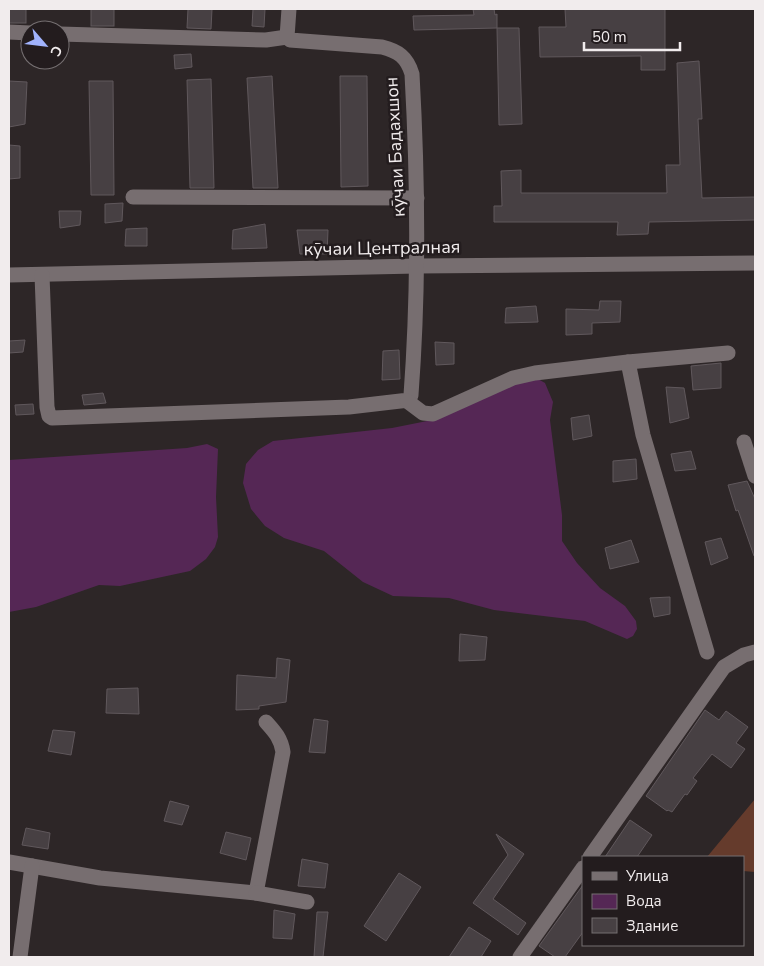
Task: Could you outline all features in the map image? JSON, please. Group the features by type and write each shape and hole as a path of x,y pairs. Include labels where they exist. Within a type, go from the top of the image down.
{"street":[{"path":"70,34 266,40 287,37 289,9"},
{"name":"кӯчаи Бадахшон","path":"287,37 290,40 382,46 402,55 409,63 412,74 417,198 417,266 411,395 407,401"},
{"path":"132,197 417,198"},
{"name":"кӯчаи Централная","path":"9,275 417,266 755,263"},
{"path":"42,275 47,407 49,416 55,419 349,407 407,401 423,413 433,414 512,378 535,373 728,353"},
{"path":"628,362 643,435 707,652"},
{"path":"744,442 755,476"},
{"path":"591,856 724,667 744,655 755,652"},
{"path":"256,892 283,752 282,744 277,734 266,722"},
{"path":"9,862 100,878 256,892 307,902"},
{"path":"20,957 32,866"},
{"path":"520,957 582,869"}],"shaded area":[{"path":"755,799 755,872 744,871 744,856 708,856"}],"water":[{"path":"531,375 545,383 553,402 550,420 562,515 562,541 577,563 600,588 625,606 636,621 637,629 633,636 627,639 585,621 494,610 449,598 393,596 363,582 324,551 284,538 265,526 251,509 243,483 246,464 258,450 273,441 392,428 437,419"},
{"path":"207,444 218,449 216,497 218,537 215,547 206,559 190,571 120,586 99,585 36,607 9,612 9,460 187,448"}],"building":[{"path":"9,9 26,9 26,20 20,20 20,23 9,23"},
{"path":"91,9 114,9 114,26 91,26"},
{"path":"188,9 212,9 211,29 187,28"},
{"path":"253,9 265,9 264,27 252,26"},
{"path":"473,9 494,9 495,15 497,14 497,28 414,30 413,16 474,15"},
{"path":"565,9 665,9 665,70 641,70 641,56 540,57 539,27 566,27"},
{"path":"497,28 519,28 522,124 499,125"},
{"path":"191,54 192,67 175,69 174,55"},
{"path":"699,61 702,119 698,119 702,198 755,197 755,220 649,222 648,234 617,235 618,222 494,222 494,206 502,206 501,171 521,170 521,193 667,193 666,165 680,165 677,63"},
{"path":"272,76 278,188 253,188 247,78"},
{"path":"340,76 367,76 368,186 341,187"},
{"path":"211,79 214,188 190,188 187,80"},
{"path":"9,81 27,82 25,124 9,127"},
{"path":"89,81 113,81 114,195 91,195"},
{"path":"9,145 20,146 20,178 9,179"},
{"path":"123,203 122,221 105,223 105,204"},
{"path":"59,211 81,211 80,225 60,228"},
{"path":"265,224 267,248 232,249 233,230"},
{"path":"147,228 147,246 125,246 126,229"},
{"path":"297,230 328,230 327,254 300,254"},
{"path":"600,301 621,301 620,322 592,323 592,334 566,335 566,309 599,310"},
{"path":"536,306 538,322 505,323 506,308"},
{"path":"25,340 23,352 9,353 9,341"},
{"path":"435,342 454,343 454,364 436,365"},
{"path":"399,350 400,379 382,380 383,351"},
{"path":"721,363 721,388 693,390 691,366"},
{"path":"666,387 684,388 689,418 670,423"},
{"path":"103,393 106,403 84,405 82,395"},
{"path":"33,404 34,414 16,415 15,405"},
{"path":"589,415 592,436 573,440 571,418"},
{"path":"691,451 696,469 675,471 671,454"},
{"path":"636,459 637,479 613,482 613,461"},
{"path":"747,481 755,499 754,556 728,485"},
{"path":"721,538 728,558 711,565 705,542"},
{"path":"631,540 639,562 610,569 605,548"},
{"path":"670,597 670,614 654,617 650,598"},
{"path":"460,634 487,637 485,660 459,661"},
{"path":"277,658 290,660 286,702 259,706 259,709 236,710 237,675 276,678"},
{"path":"138,688 139,714 106,713 107,689"},
{"path":"705,710 719,720 726,711 748,727 736,743 745,749 731,768 712,754 693,778 697,781 687,795 685,794 672,812 667,811 646,796"},
{"path":"314,719 328,721 325,753 309,752"},
{"path":"53,730 75,732 71,755 48,751"},
{"path":"170,801 189,806 182,825 164,821"},
{"path":"630,820 652,835 638,856 606,856"},
{"path":"26,828 50,833 48,849 22,845"},
{"path":"226,832 251,838 246,860 220,853"},
{"path":"496,834 524,854 493,899 526,923 518,935 473,903 508,855"},
{"path":"302,859 328,864 325,888 298,886"},
{"path":"399,873 421,887 386,941 364,926"},
{"path":"582,886 582,933 565,957 555,957 539,946"},
{"path":"274,910 295,914 292,939 273,938"},
{"path":"317,912 328,912 323,957 314,957"},
{"path":"469,927 491,941 481,957 449,957"}]}
